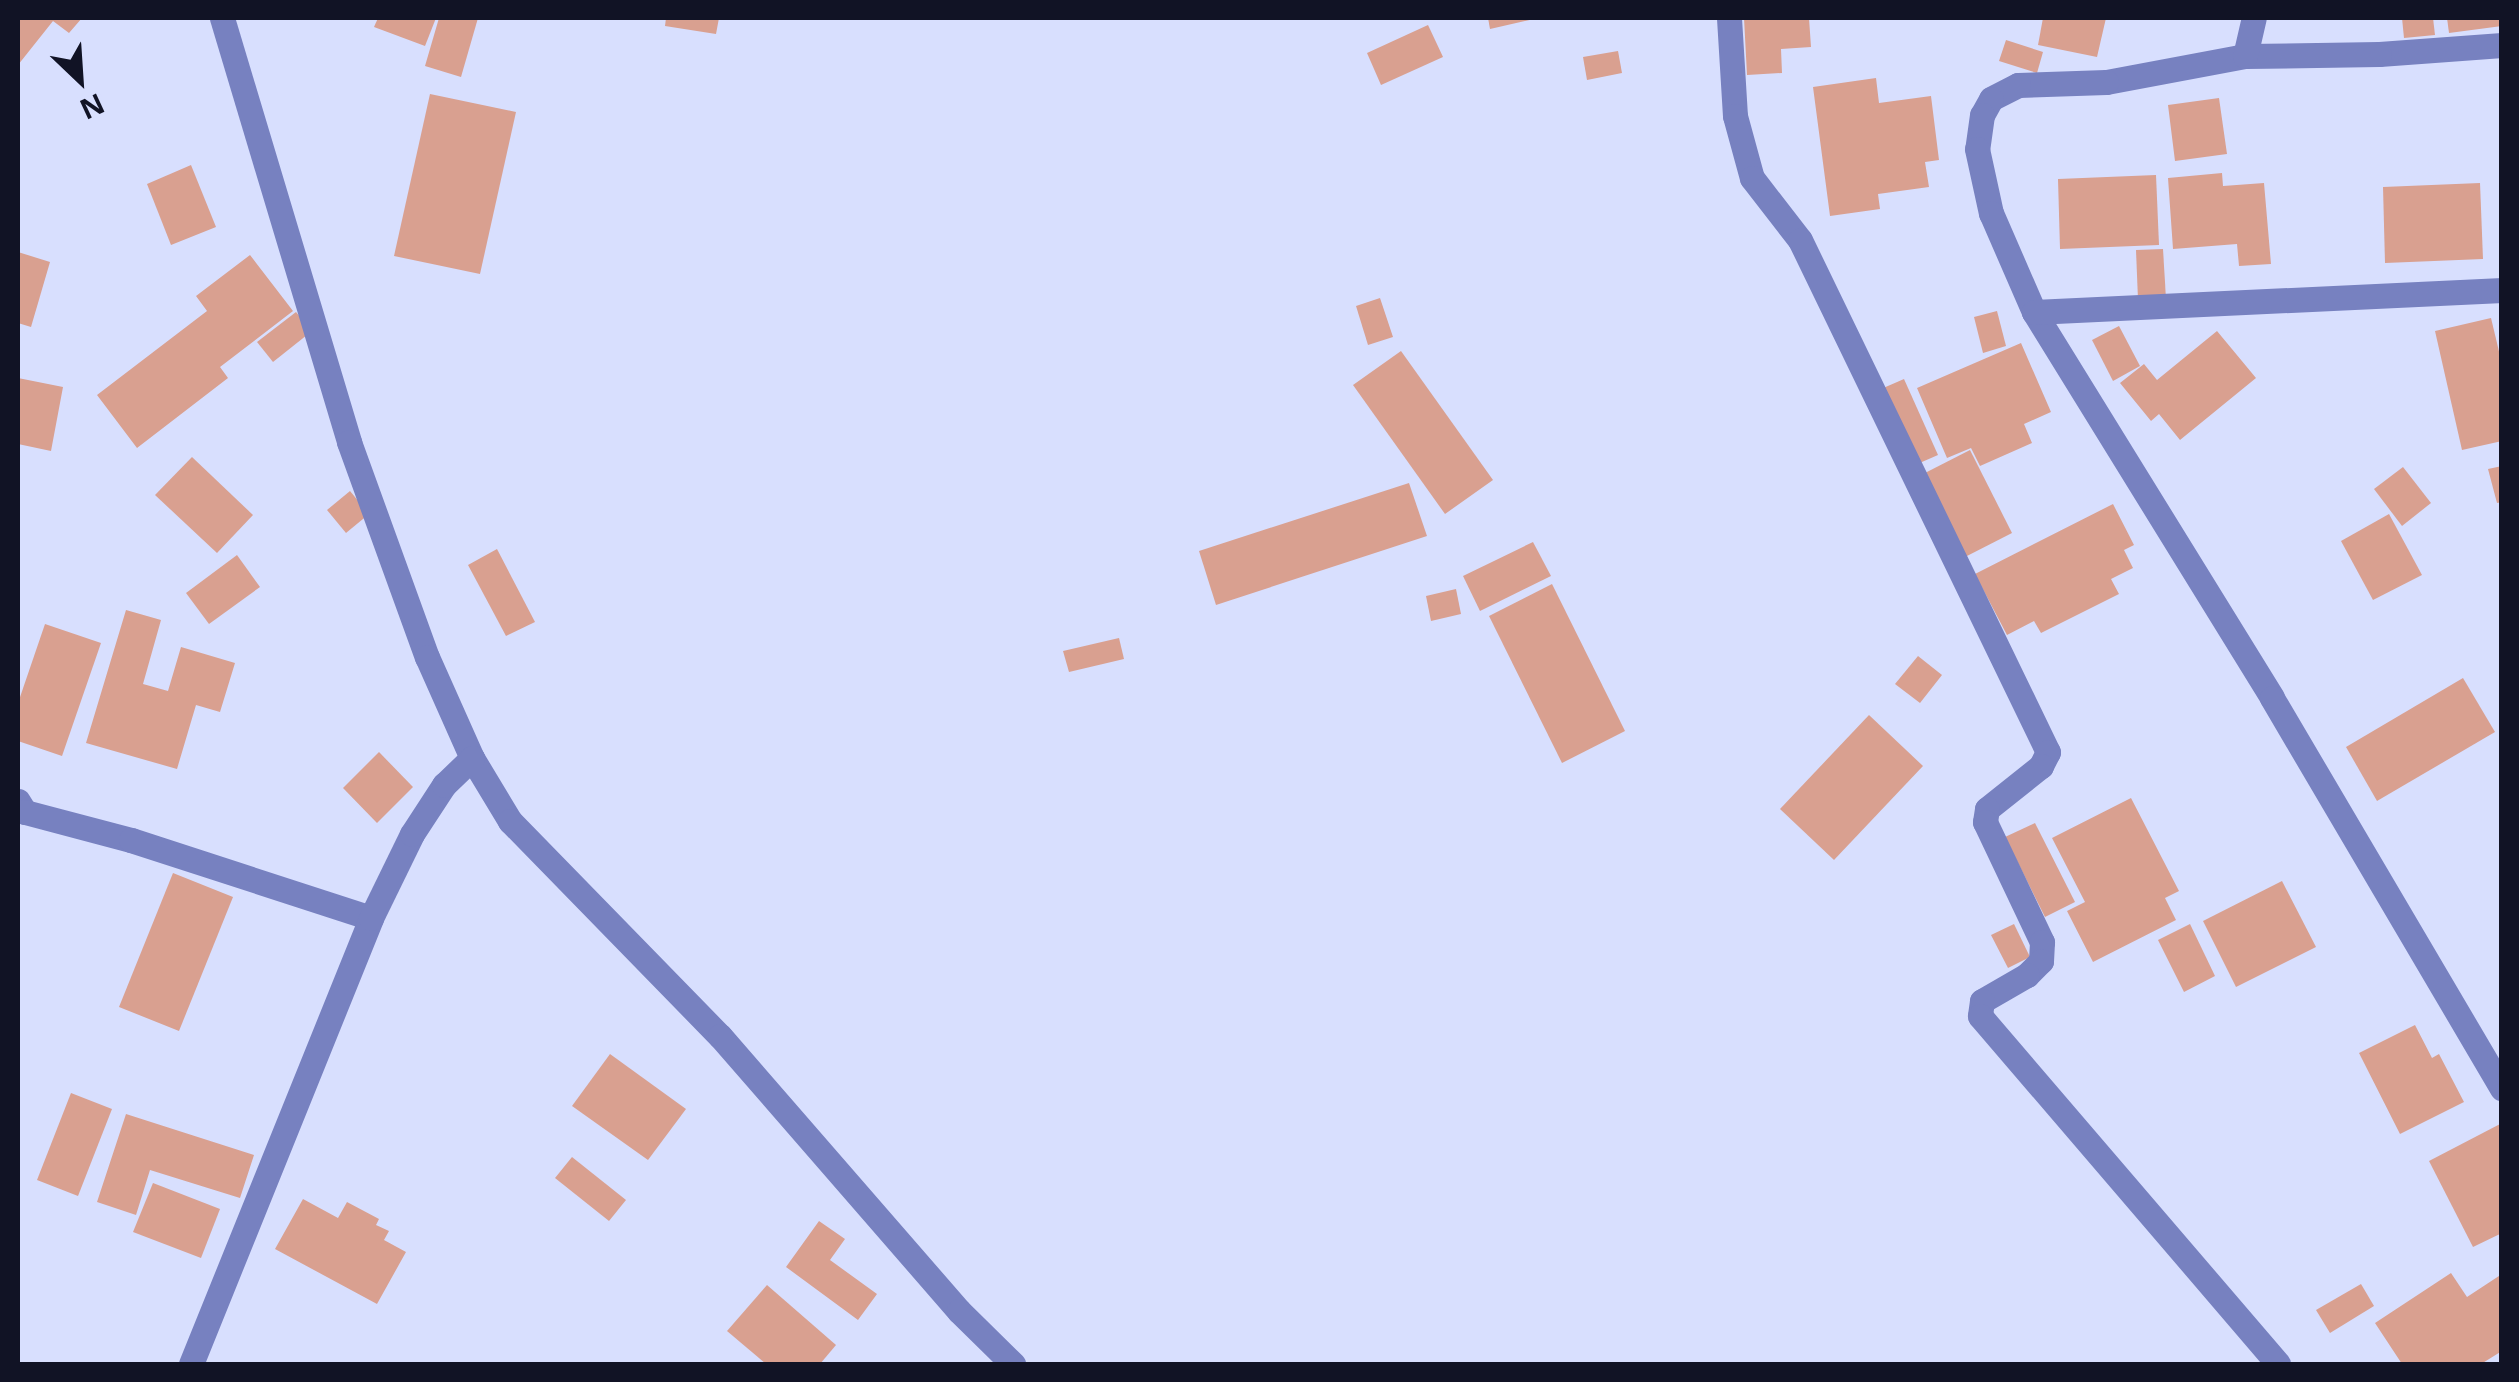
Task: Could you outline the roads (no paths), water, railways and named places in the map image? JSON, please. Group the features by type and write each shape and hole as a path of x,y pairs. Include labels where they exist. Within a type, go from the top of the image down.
{"street":[{"path":"222,18 349,442 428,657 472,758 510,821 720,1036 959,1311 1013,1364"},
{"path":"1728,18 1735,116 1752,178 1800,240 2048,752 2042,766 1987,809 1986,822 2042,942 2041,961 2027,976 1982,1001 1980,1016 2278,1364"},
{"path":"2245,56 2254,18"},
{"path":"2502,44 2378,54 2245,56 2106,82 2018,85 1991,99 1982,115 1978,148 1991,213 2034,312 2272,698 2502,1088"},
{"path":"2034,312 2502,290"},
{"path":"191,1364 371,918 412,834 444,786 472,758"},
{"path":"18,801 25,812 131,840 371,918"}]}
